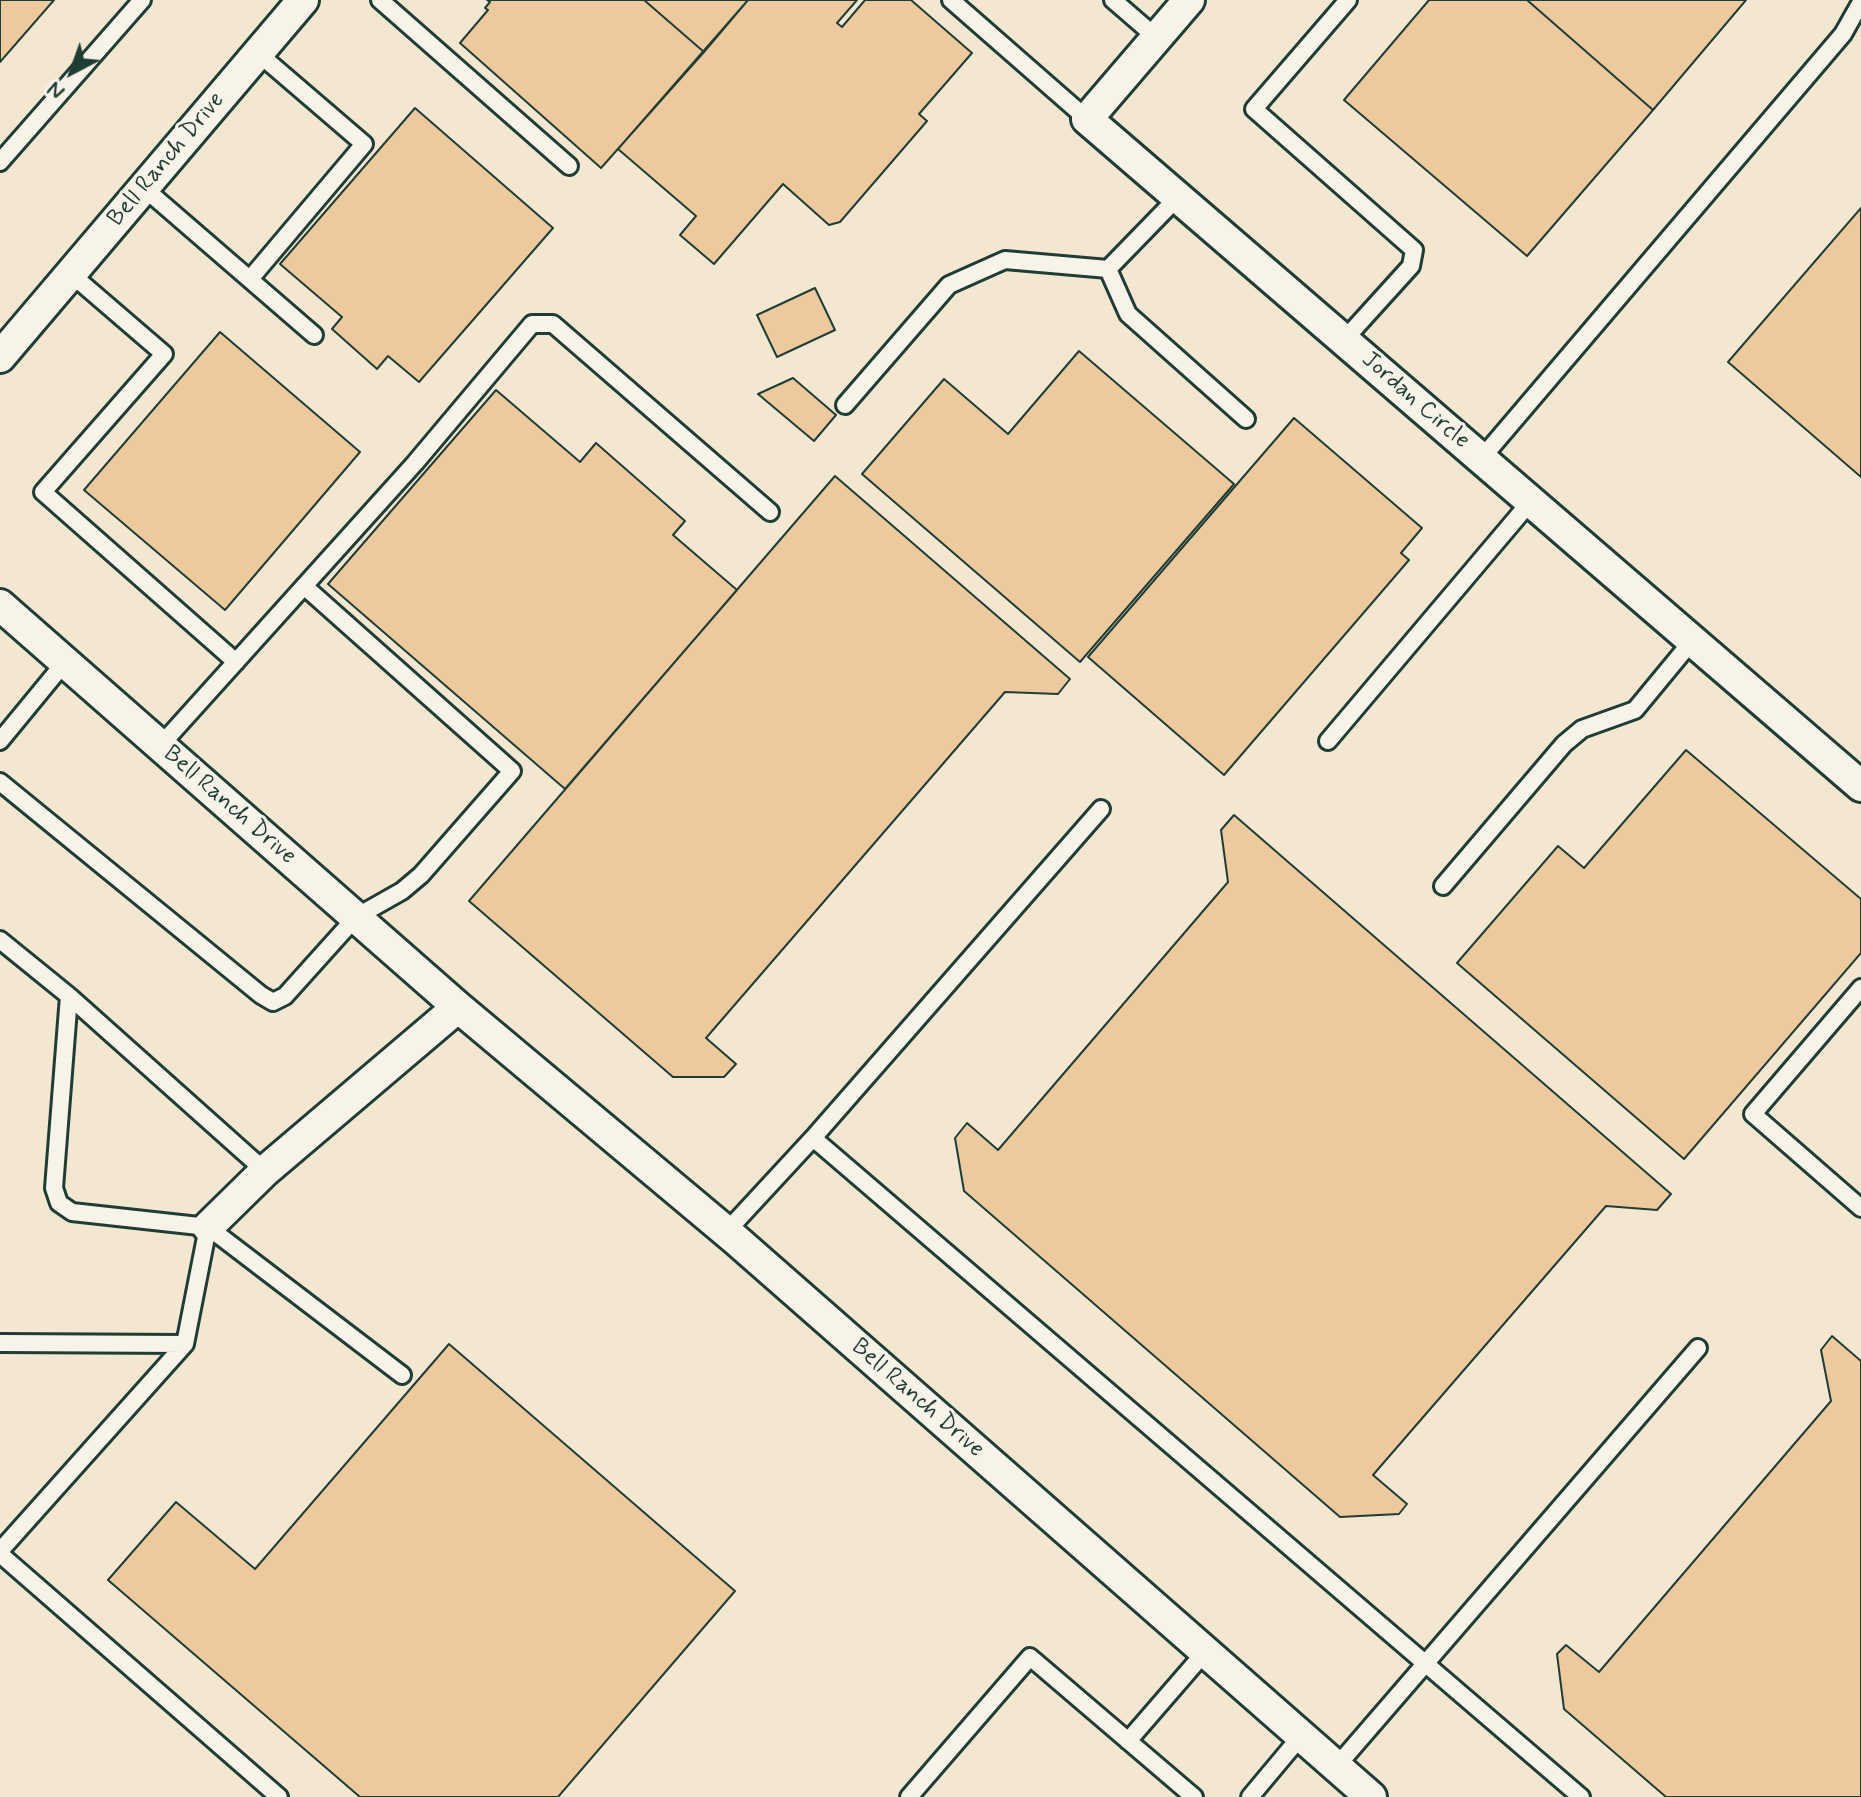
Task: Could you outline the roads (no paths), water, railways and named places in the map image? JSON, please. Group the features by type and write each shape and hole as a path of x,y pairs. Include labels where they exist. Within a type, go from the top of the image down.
{"street":[{"name":"Bell Ranch Drive","path":"0,357 303,0"},
{"path":"1087,119 1189,0"},
{"name":"Jordan Circle","path":"1087,119 1861,786"},
{"name":"Bell Ranch Drive","path":"0,605 458,1007 727,1231 1371,1797"},
{"path":"208,1227 265,1171 458,1007"}],"lane":[{"path":"0,162 142,0"},
{"path":"380,0 569,166"},
{"path":"951,0 1087,119"},
{"path":"1113,0 1157,38"},
{"path":"1344,340 1411,266 1414,250 1254,109 1348,0"},
{"path":"1481,459 1843,34 1861,2"},
{"path":"250,279 364,144 258,53"},
{"path":"144,188 314,335"},
{"path":"1108,269 1178,197"},
{"path":"845,405 949,285 1005,260 1108,269"},
{"path":"1108,269 1128,314 1246,419"},
{"path":"71,274 164,354 43,492 236,662"},
{"path":"160,746 415,463 532,324 553,324 770,512"},
{"path":"1328,741 1531,501"},
{"path":"0,782 273,1002 285,996 356,917 402,891 421,875 512,771 304,586"},
{"path":"1443,886 1564,744 1582,729 1635,710 1692,641"},
{"path":"0,741 65,662"},
{"path":"727,1231 813,1138 1101,809"},
{"path":"0,940 69,996 265,1171"},
{"path":"1861,988 1753,1114 1861,1208"},
{"path":"69,996 54,1188 59,1203 72,1212 208,1227 402,1375"},
{"path":"813,1138 1581,1797"},
{"path":"208,1227 185,1344 0,1552 279,1797"},
{"path":"0,1343 185,1344"},
{"path":"1336,1767 1698,1348"},
{"path":"1128,1741 1205,1652"},
{"path":"909,1797 1030,1657 1194,1797"},
{"path":"1250,1797 1301,1736"}]}
